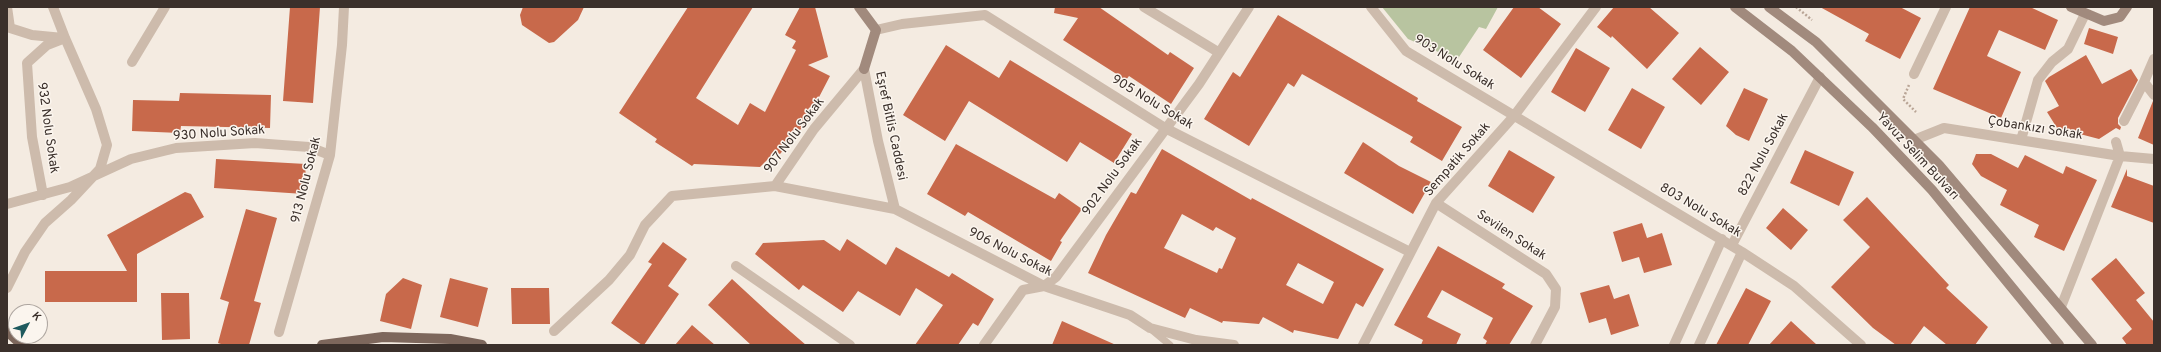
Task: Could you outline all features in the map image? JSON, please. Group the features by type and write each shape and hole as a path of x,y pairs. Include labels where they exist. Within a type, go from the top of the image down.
{"main road":[{"path":"858,7 876,30"},
{"name":"Yavuz Selim Bulvarı","path":"1735,7 1792,51 1872,127 1932,190 2059,345"},
{"name":"Yavuz Selim Bulvarı","path":"1769,7 1816,42 1938,165 2092,345"},
{"path":"2071,7 2104,21 2120,17 2127,7"},
{"name":"Eşref Bitlis Caddesi","path":"864,69 876,30"},
{"path":"7,331 22,345"},
{"path":"322,345 383,337 450,339 482,345"}],"street":[{"path":"8,7 10,28 32,35 64,38"},
{"path":"7,288 25,252 45,223 71,200 100,169 107,145 96,108 64,38 53,7"},
{"path":"132,62 165,7"},
{"name":"913 Nolu Sokak","path":"279,332 330,155 342,45 344,7"},
{"path":"1144,7 1218,52"},
{"name":"902 Nolu Sokak","path":"1044,286 1056,276 1165,128 1200,84 1218,52 1249,7"},
{"name":"903 Nolu Sokak","path":"1371,7 1406,51 1514,116"},
{"name":"Sempatik Sokak","path":"1363,345 1436,203 1514,116 1596,7"},
{"path":"1914,74 1946,7"},
{"name":"905 Nolu Sokak","path":"876,30 902,24 986,11 1165,128 1410,252"},
{"path":"2021,140 2038,80 2052,62 2068,49 2085,14"},
{"name":"932 Nolu Sokak","path":"43,195 32,137 27,63 47,46 64,38"},
{"path":"2124,121 2154,59"},
{"name":"907 Nolu Sokak","path":"554,330 609,280 630,255 645,225 672,196 774,186 814,129 864,69"},
{"name":"Eşref Bitlis Caddesi","path":"864,69 878,141 895,209"},
{"name":"822 Nolu Sokak","path":"1732,245 1820,77"},
{"path":"2144,82 2154,95"},
{"name":"803 Nolu Sokak","path":"1514,116 1732,245 1794,286 1861,345"},
{"name":"Çobankızı Sokak","path":"1914,140 1944,128 2120,156 2154,159"},
{"path":"2061,307 2120,156 2116,142"},
{"name":"930 Nolu Sokak","path":"7,204 70,187 131,160 176,148 255,143 309,146 330,155"},
{"name":"906 Nolu Sokak","path":"774,186 895,209 1044,286 1130,315 1150,328 1196,340 1234,345"},
{"name":"Sevilen Sokak","path":"1436,203 1546,274 1556,289 1556,308 1535,345"},
{"path":"1674,345 1722,239"},
{"path":"1699,345 1742,252"},
{"path":"736,266 850,345"},
{"path":"984,345 1023,290 1044,286"}],"lane":[{"path":"1150,328 1170,345"}],"path":[{"path":"1796,7 1812,20"},
{"path":"1903,99 1916,112"}],"green space":[{"path":"1382,7 1498,7 1486,29 1479,27 1457,60 1408,39"}],"building":[{"path":"290,7 320,7 313,103 283,101"},
{"path":"523,7 584,7 578,20 554,42 549,43 522,25 520,15"},
{"path":"688,7 753,7 696,98 738,125 750,103 765,112 796,50 792,48 796,41 785,35 800,7 815,7 828,57 808,65 830,76 805,124 780,154 775,152 760,167 694,164 692,166 655,142 657,139 619,113"},
{"path":"1055,7 1099,7 1168,55 1170,52 1194,68 1171,104 1129,76 1126,80 1063,40 1078,18 1054,13"},
{"path":"1514,7 1538,7 1561,24 1521,78 1483,50"},
{"path":"1614,7 1649,7 1679,33 1647,69 1612,36 1611,38 1597,27"},
{"path":"1820,7 1900,7 1921,18 1900,59 1865,41 1869,34"},
{"path":"1970,7 2030,7 2058,20 2045,50 1999,30 1987,56 2021,72 2001,118 1933,89"},
{"path":"1278,15 1418,98 1417,101 1462,127 1442,161 1410,142 1413,137 1302,74 1294,87 1288,83 1249,146 1204,119 1233,72 1240,77"},
{"path":"2089,28 2118,37 2113,54 2084,44"},
{"path":"946,45 999,78 1010,60 1132,134 1114,163 1080,142 1067,162 969,101 945,141 903,115"},
{"path":"1700,47 1729,72 1701,105 1672,79"},
{"path":"1576,48 1610,68 1585,112 1551,92"},
{"path":"2086,55 2102,84 2131,69 2138,80 2118,118 2118,124 2121,127 2120,130 2116,128 2099,139 2057,128 2047,112 2059,106 2045,81 2049,77"},
{"path":"1632,88 1665,107 1641,149 1608,130"},
{"path":"1744,88 1768,99 1749,141 1736,135 1726,126"},
{"path":"180,93 271,95 270,128 181,126 180,133 132,131 133,100 179,101"},
{"path":"2154,101 2154,145 2138,138"},
{"path":"1363,142 1399,166 1431,182 1413,214 1344,173"},
{"path":"956,144 1055,199 1059,193 1082,209 1060,241 1062,242 1051,261 968,212 965,216 927,194"},
{"path":"1162,149 1251,200 1252,198 1384,269 1363,307 1356,303 1338,339 1294,330 1293,333 1263,317 1259,324 1223,321 1222,323 1190,308 1185,318 1088,273 1106,235 1131,192 1136,194","holes":["1182,214 1213,231 1216,227 1236,238 1222,269 1219,268 1217,273 1164,248","1298,263 1334,282 1323,304 1286,285"]},
{"path":"1509,150 1555,177 1533,213 1488,186"},
{"path":"1805,150 1854,172 1839,206 1790,183"},
{"path":"1976,154 1991,154 2018,168 2025,155 2063,174 2066,166 2097,180 2064,251 2034,237 2039,225 2000,205 2007,190 1981,176 1972,164"},
{"path":"216,159 306,164 304,194 214,188"},
{"path":"2127,169 2127,176 2154,186 2154,223 2111,207"},
{"path":"185,192 191,194 204,217 137,254 137,302 45,302 45,271 127,271 107,235"},
{"path":"1867,197 1949,285 1946,288 1988,327 1975,345 1947,345 1924,326 1910,345 1896,345 1873,328 1831,287 1870,247 1843,220"},
{"path":"1783,208 1808,230 1791,250 1766,228"},
{"path":"246,209 277,218 254,301 261,303 249,345 224,345 218,343 229,302 220,299"},
{"path":"1642,223 1647,238 1662,233 1672,265 1644,273 1639,257 1622,262 1613,232"},
{"path":"847,239 886,265 896,247 949,277 952,273 994,299 978,326 973,323 958,345 915,345 943,305 916,288 900,316 858,291 843,312 803,285 799,290 755,254 763,243 824,240 840,251"},
{"path":"663,242 687,259 668,286 679,294 644,345 642,345 611,323 652,264 648,262"},
{"path":"1438,246 1505,284 1502,288 1533,306 1509,345 1485,345 1487,341 1483,338 1493,318 1442,290 1427,317 1461,334 1456,345 1421,345 1423,340 1394,325"},
{"path":"2116,258 2145,293 2136,300 2154,322 2154,345 2127,345 2122,338 2132,329 2091,279"},
{"path":"403,278 422,285 411,329 380,321 386,294"},
{"path":"450,278 488,288 478,327 440,317"},
{"path":"732,279 806,345 751,345 708,305"},
{"path":"1609,285 1614,299 1629,294 1639,326 1611,335 1606,318 1589,323 1580,293"},
{"path":"511,288 549,288 550,324 512,324"},
{"path":"1746,288 1771,301 1748,345 1716,345"},
{"path":"161,293 189,293 190,339 162,340"},
{"path":"1062,321 1116,345 1052,345"},
{"path":"1791,321 1817,345 1769,345"},
{"path":"692,325 715,345 675,345"}]}
